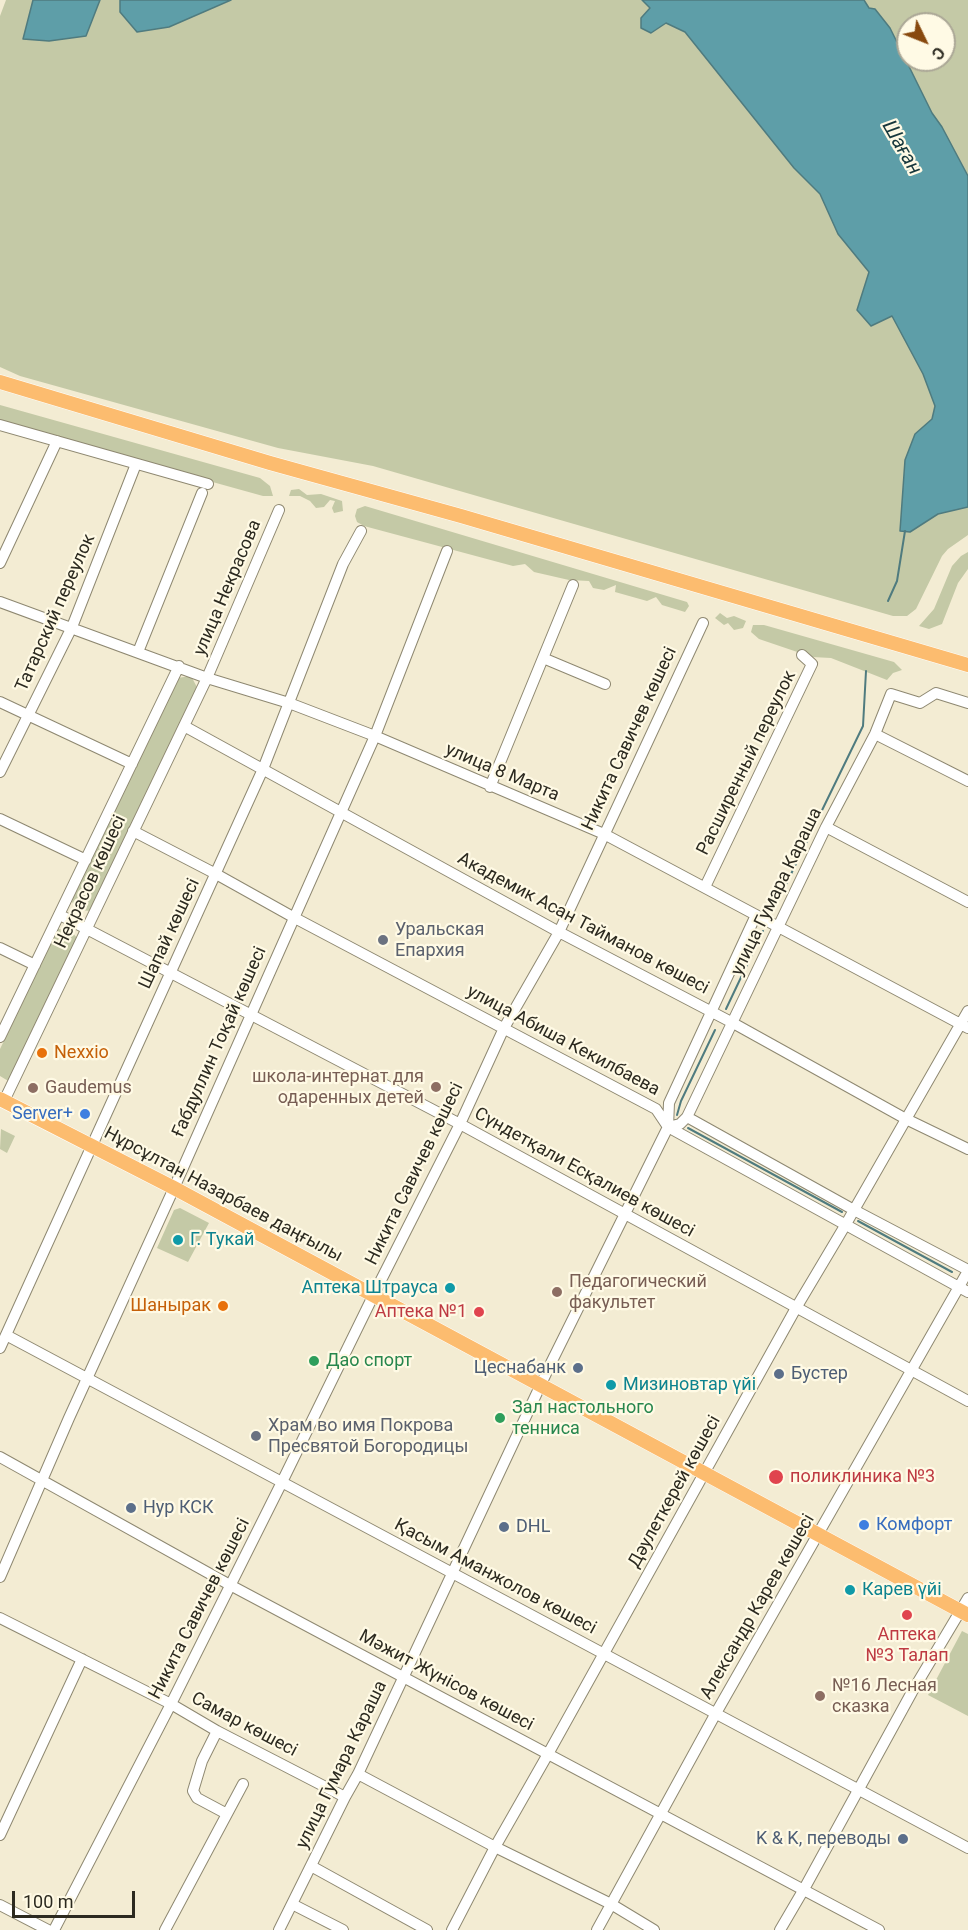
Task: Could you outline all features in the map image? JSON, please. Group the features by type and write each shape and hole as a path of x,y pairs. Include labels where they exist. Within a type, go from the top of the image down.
{"main road":[{"path":"0,385 461,516 968,665"},
{"path":"0,385 286,477 458,524 968,674"},
{"name":"Нұрсұлтан Назарбаев даңғылы","path":"2,1100 375,1293 540,1385 964,1613"}],"street":[{"path":"0,425 136,464 205,489 138,652"},
{"path":"0,563 57,441"},
{"name":"Татарский переулок","path":"0,772 72,627 136,464"},
{"name":"улица Некрасова","path":"207,678 279,510"},
{"name":"Шапай көшесі","path":"0,1348 263,769 343,564 361,531"},
{"name":"Ғабдуллин Тоқай көшесі","path":"0,1577 375,736 447,550"},
{"path":"489,787 573,585"},
{"name":"улица 8 Марта","path":"0,602 207,678 289,703 375,736 489,787 604,834 964,1026"},
{"name":"Никита Савичев көшесі","path":"54,1930 282,1482 460,1124 504,1028 559,932 703,623"},
{"name":"Расширенный переулок","path":"705,887 812,664 802,655"},
{"path":"543,658 605,684"},
{"name":"Некрасов көшесі","path":"0,1037 179,666"},
{"name":"Некрасов көшесі","path":"2,1100 87,930 207,678"},
{"name":"улица Гумара Караша","path":"687,1117 826,827 875,734 891,694 920,703 936,693 968,703"},
{"path":"0,702 132,764"},
{"name":"Академик Асан Тайманов көшесі","path":"184,726 559,932 711,1011 906,1119 968,1149"},
{"path":"875,734 968,782"},
{"path":"0,819 86,860"},
{"path":"826,827 968,902"},
{"name":"улица Абиша Кекилбаева","path":"133,831 656,1109 668,1127 963,1289"},
{"name":"Сүндетқали Есқалиев көшесі","path":"60,915 460,1124 968,1401"},
{"name":"улица Гумара Караша","path":"279,1930 358,1774 540,1385 668,1127 669,1103 756,915"},
{"path":"0,948 35,965"},
{"name":"Дәулеткерей көшесі","path":"452,1930 495,1847 796,1308 906,1119 964,1026 968,1011"},
{"path":"668,1127 680,1124 687,1117 854,1210 968,1270"},
{"name":"Александр Карев көшесі","path":"597,1930 716,1713 911,1370 963,1289 968,1270"},
{"name":"Қасым Аманжолов көшесі","path":"6,1335 968,1848"},
{"name":"Мәжит Жүнісов көшесі","path":"0,1457 230,1585 879,1930"},
{"path":"780,1930 912,1692 964,1613 968,1598"},
{"name":"Самар көшесі","path":"0,1618 171,1704 216,1731 345,1797"},
{"path":"0,1835 82,1659"},
{"path":"216,1731 202,1761 193,1791 197,1798 227,1814"},
{"path":"358,1774 495,1847 611,1904 654,1930"},
{"path":"165,1930 243,1784"},
{"path":"311,1866 427,1930"},
{"path":"292,1904 342,1930"},
{"path":"0,1905 48,1930"}],"green space":[{"path":"6,0 33,0 24,39 86,36 100,0 120,0 120,12 225,3 231,0 642,0 650,8 651,33 666,23 685,32 794,168 820,194 838,234 869,272 923,374 935,406 932,419 915,434 905,460 900,530 910,532 938,514 968,507 968,535 942,556 916,609 907,616 893,616 373,466 278,448 20,376 0,367 0,16"},
{"path":"864,0 968,0 968,176 942,127 907,72 956,72 956,12 896,12 896,53"},
{"path":"0,405 260,478 270,486 273,496 263,496 0,423"},
{"path":"299,489 307,495 321,494 342,501 343,511 334,513 332,508 335,501 330,500 324,507 316,508 310,501 300,496 289,496 291,490"},
{"path":"365,506 687,602 689,606 685,612 662,605 656,597 647,601 615,592 616,585 604,590 593,588 589,581 569,580 534,572 525,564 513,566 364,526 357,522 355,516 357,509"},
{"path":"968,552 968,569 958,583 942,624 929,629 919,626 934,609 952,566"},
{"path":"720,613 727,618 734,616 746,621 743,628 734,630 728,623 724,625 715,618"},
{"path":"753,625 764,625 894,662 902,670 893,673 887,680 831,658 812,657 759,639 751,632"},
{"path":"191,676 198,689 90,911 80,910 72,902 74,893 177,678"},
{"path":"58,929 70,930 78,939 10,1082 0,1076 0,1049"},
{"path":"1,1129 15,1136 7,1153 0,1149"},
{"path":"180,1208 209,1223 188,1262 157,1248 174,1210"},
{"path":"962,1631 968,1634 968,1716 928,1695"}],"water":[{"path":"33,0 100,0 86,36 49,41 23,39"},
{"path":"120,0 231,0 169,27 137,32 120,12"},
{"name":"Шаған","path":"642,0 864,0 869,8 875,9 890,28 896,40 896,72 912,72 968,176 968,507 938,514 910,532 900,531 905,460 915,434 932,419 935,406 923,374 892,316 871,326 857,310 869,272 838,234 820,194 794,168 685,32 666,23 651,33 641,28 641,18 650,8"}],"waterway":[{"path":"888,601 897,581 905,531"},
{"path":"773,911 863,726 866,671"},
{"path":"726,1009 763,931"},
{"path":"677,1115 681,1101 715,1030"},
{"path":"688,1128 842,1212"},
{"path":"858,1221 952,1272"}],"place":[{"name":"Уральская Епархия","path":"383,940"},
{"name":"Nexxio","path":"42,1053"},
{"name":"школа-интернат для одаренных детей","path":"436,1087"},
{"name":"Gaudemus","path":"33,1088"},
{"name":"Server+","path":"85,1114"},
{"name":"Г. Тукай","path":"178,1240"},
{"name":"Аптека Штрауса","path":"450,1288"},
{"name":"Педагогический факультет","path":"557,1292"},
{"name":"Шанырак","path":"223,1306"},
{"name":"Аптека №1","path":"479,1312"},
{"name":"Дао спорт","path":"314,1361"},
{"name":"Цеснабанк","path":"578,1368"},
{"name":"Бустер","path":"779,1374"},
{"name":"Мизиновтар үйі","path":"611,1385"},
{"name":"Зал настольного тенниса","path":"500,1418"},
{"name":"Храм во имя Покрова Пресвятой Богородицы","path":"256,1436"},
{"name":"поликлиника №3","path":"776,1477"},
{"name":"Нур КСК","path":"131,1508"},
{"name":"Комфорт","path":"864,1525"},
{"name":"DHL","path":"504,1527"},
{"name":"Карев үйі","path":"850,1590"},
{"name":"Аптека №3 Талап","path":"907,1615"},
{"name":"№16 Лесная сказка","path":"820,1696"},
{"name":"K & K, переводы","path":"903,1839"}]}
